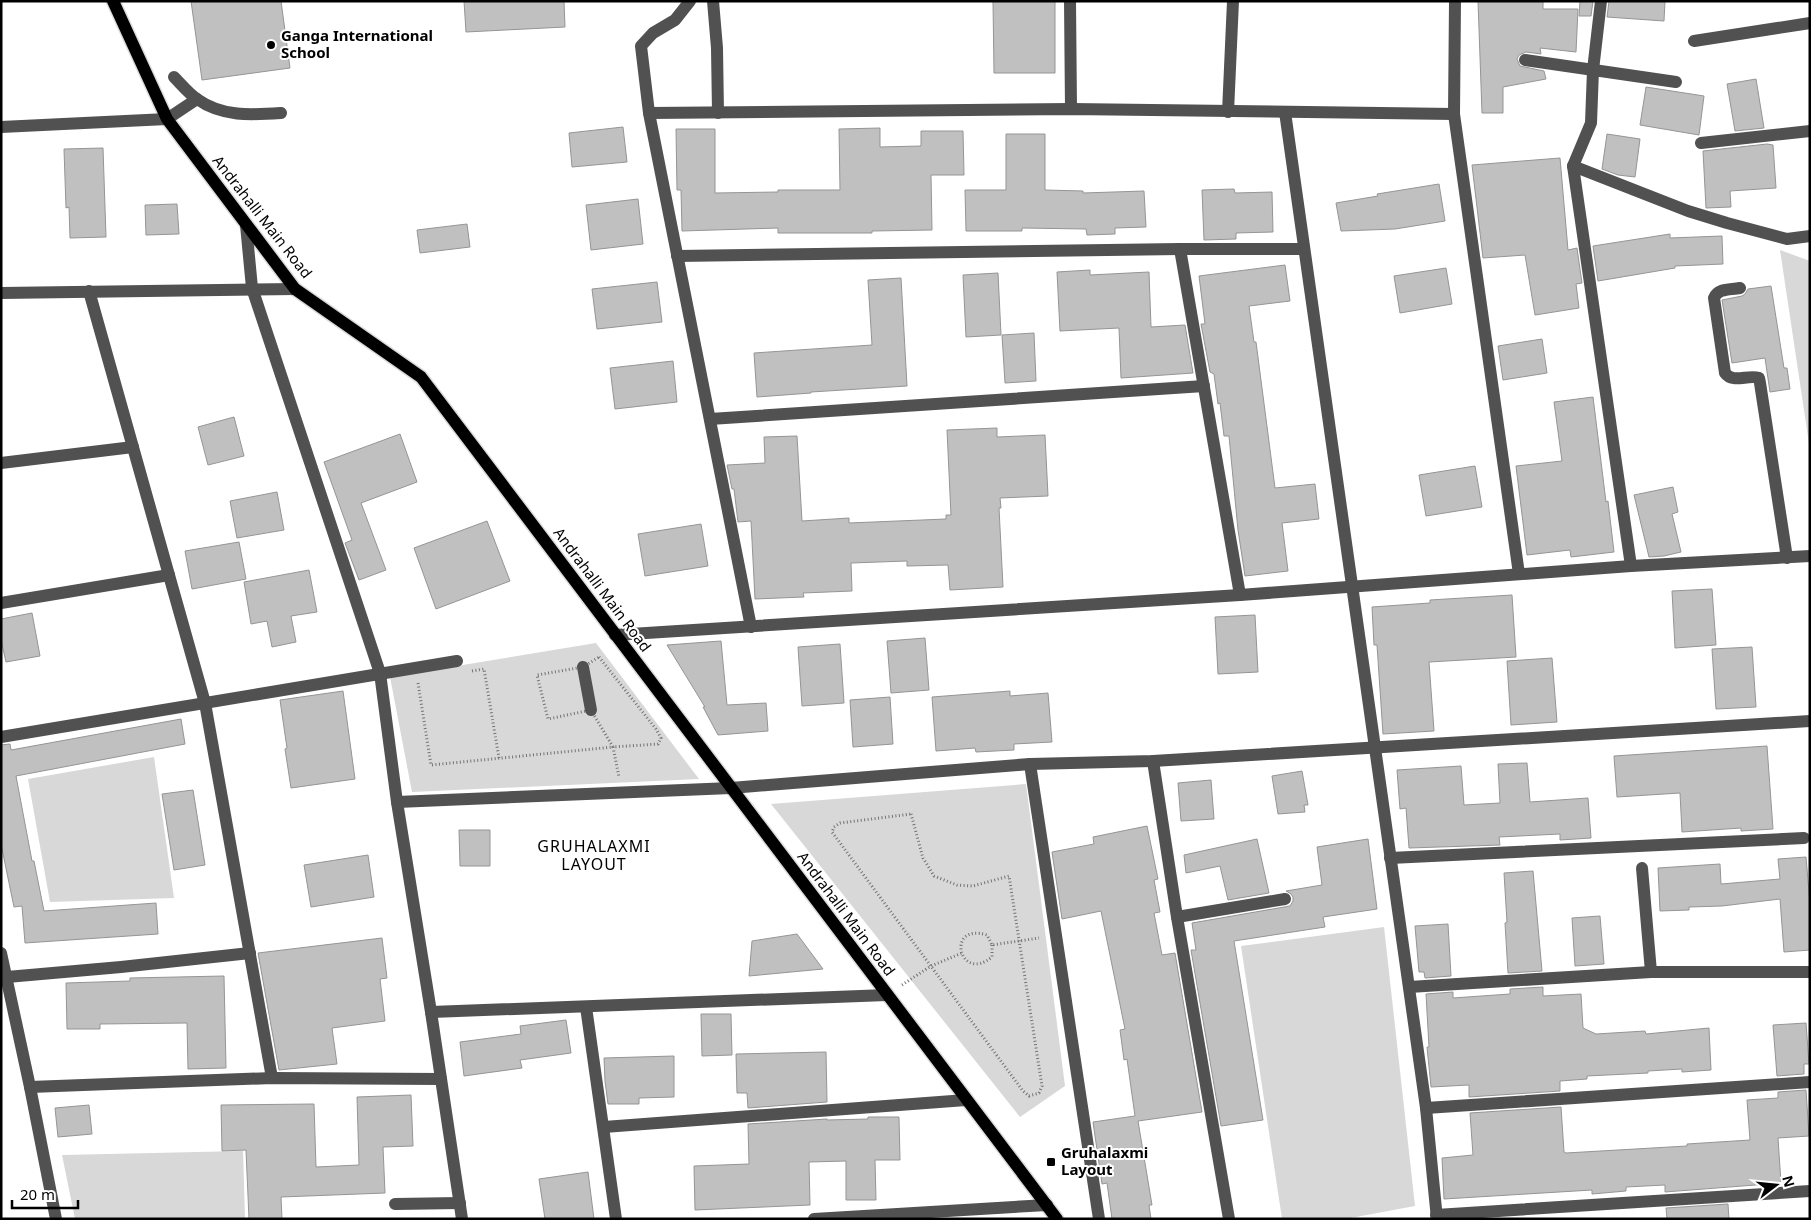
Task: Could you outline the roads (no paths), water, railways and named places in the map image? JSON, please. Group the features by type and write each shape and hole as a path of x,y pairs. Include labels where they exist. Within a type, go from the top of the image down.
{"main road":[{"name":"Andrahalli Main Road","path":"113,1 167,119 295,289 421,377 1056,1219"}],"street":[{"path":"690,1 675,20 653,33 640,46 649,113 751,627"},
{"path":"713,1 717,48 718,113"},
{"path":"1070,1 1071,109"},
{"path":"1228,112 1233,1"},
{"path":"1455,1 1454,114 1519,574"},
{"path":"1601,1 1593,70 1591,123 1573,166 1631,566"},
{"path":"1694,40 1810,23"},
{"path":"1525,60 1676,82"},
{"path":"174,77 196,99 219,111 246,116 281,113"},
{"path":"1,127 167,119 196,99"},
{"path":"649,113 1071,109 1454,114"},
{"path":"1285,112 1426,1108 1437,1217 1810,1191"},
{"path":"1701,143 1810,131"},
{"path":"1573,166 1688,211 1727,223 1787,239 1810,236"},
{"path":"246,225 252,288 380,673 396,802 431,1012 462,1219"},
{"path":"1180,249 1240,595"},
{"path":"678,256 1304,249"},
{"path":"1,293 252,288 295,289"},
{"path":"1740,288 1720,291 1716,293 1714,298 1725,373 1728,377 1732,378 1754,376 1759,378 1787,558"},
{"path":"88,291 205,703 272,1078"},
{"path":"710,419 1204,386"},
{"path":"1,463 133,447"},
{"path":"615,634 751,627 1240,595 1631,566 1810,556"},
{"path":"1,603 169,575"},
{"path":"1,737 457,661"},
{"path":"582,666 591,710"},
{"path":"396,802 731,788 1030,764 1153,761 1810,721"},
{"path":"1153,761 1177,917 1229,1219"},
{"path":"1030,764 1099,1219"},
{"path":"1390,858 1804,838"},
{"path":"1642,868 1651,972"},
{"path":"1177,917 1285,899"},
{"path":"1,953 56,1219"},
{"path":"7,978 250,953"},
{"path":"1409,987 1651,972 1810,972"},
{"path":"431,1012 887,995"},
{"path":"586,1006 616,1219"},
{"path":"30,1087 272,1078 441,1079"},
{"path":"1426,1108 1810,1082"},
{"path":"604,1127 966,1100"},
{"path":"396,1204 460,1203"},
{"path":"814,1219 1046,1206"}],"place":[{"name":"Ganga International School","path":"271,45"},
{"name":"Gruhalaxmi Layout","path":"1051,1162"}],"district":[{"name":"GRUHALAXMI LAYOUT","path":"594,855"}]}
